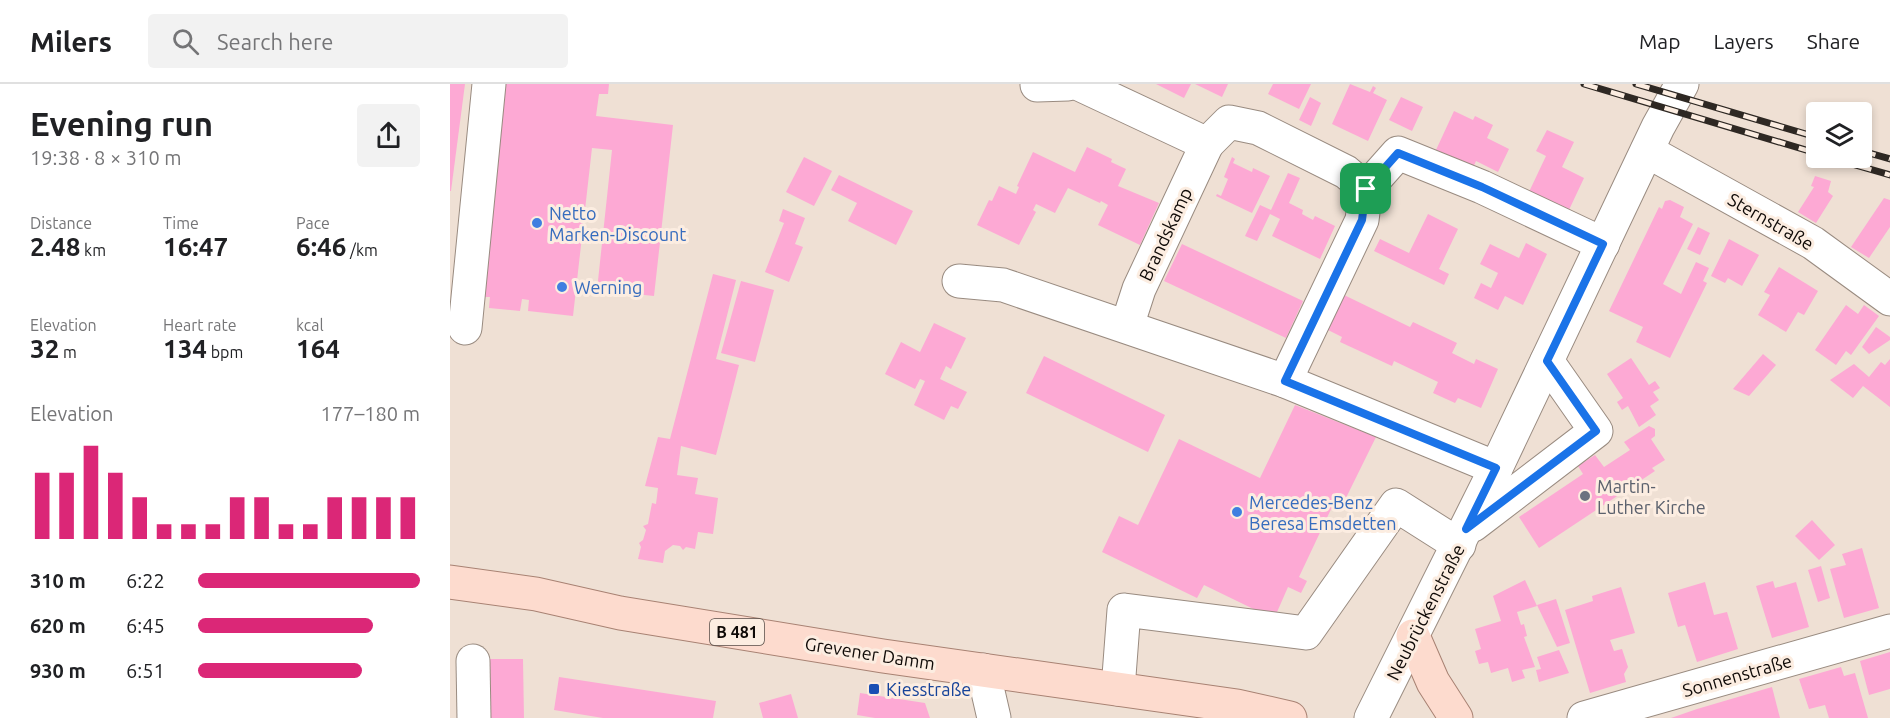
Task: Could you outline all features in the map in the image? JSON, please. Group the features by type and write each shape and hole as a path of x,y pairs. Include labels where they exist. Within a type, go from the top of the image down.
{"main road":[{"name":"Grevener Damm","path":"450,582 536,594 620,613 883,656 1237,705 1290,718"},
{"path":"1413,636 1433,682 1456,718"}],"street":[{"path":"465,328 489,84"},
{"path":"1078,84 1207,144"},
{"name":"Neubrückenstraße","path":"1371,718 1496,468 1647,151 1682,84"},
{"name":"Brandskamp","path":"1127,326 1139,289 1207,144 1229,122 1258,128 1346,172 1366,189"},
{"name":"Sternstraße","path":"1647,151 1813,243 1890,299"},
{"path":"1285,381 1362,220 1366,189 1398,153 1482,187 1603,244"},
{"path":"959,280 1003,285 1285,381 1496,468"},
{"path":"1118,689 1124,610 1306,633 1396,505 1462,537 1596,431 1547,361"},
{"name":"Sonnenstraße","path":"1584,718 1890,631"},
{"path":"473,661 474,718"},
{"path":"983,670 994,718"}],"building":[{"path":"450,84 465,84 451,191 450,191"},
{"name":"Netto Marken-Discount","path":"505,84 609,84 608,94 599,94 596,116 673,125 654,296 597,290 612,150 592,148 573,316 528,311 529,300 522,299 520,311 489,308 490,297 481,297"},
{"path":"1156,84 1191,84 1184,98"},
{"path":"1195,84 1228,84 1222,97"},
{"path":"1273,84 1311,84 1299,109 1268,94"},
{"path":"1350,84 1370,92 1373,86 1376,88 1373,93 1387,100 1368,141 1332,124"},
{"path":"1310,97 1321,103 1311,126 1299,120"},
{"path":"1401,97 1423,107 1412,131 1389,120"},
{"path":"1454,111 1473,120 1475,116 1493,125 1487,138 1509,149 1498,172 1476,161 1473,168 1436,150"},
{"path":"1547,130 1574,142 1562,167 1584,178 1568,212 1528,194 1546,156 1536,151"},
{"path":"1087,147 1112,159 1111,162 1126,169 1118,186 1159,203 1140,245 1098,225 1108,205 1068,188 1055,213 1036,204 1033,210 1036,212 1019,245 977,225 989,200 992,201 999,186 1016,194 1019,187 1017,186 1033,152 1075,172"},
{"path":"804,157 832,171 814,206 786,192"},
{"path":"1232,157 1235,159 1233,163 1252,172 1253,168 1270,176 1252,213 1216,196 1217,194 1221,196 1228,179 1224,177"},
{"path":"1288,173 1300,178 1289,203 1303,210 1302,214 1313,220 1315,216 1335,226 1320,259 1272,236 1280,219 1270,214 1257,241 1245,236 1260,205 1271,210"},
{"path":"839,175 913,211 896,245 848,221 857,203 831,190"},
{"path":"1815,176 1831,181 1828,192 1833,196 1816,223 1798,212 1814,187 1811,186"},
{"path":"1884,198 1890,200 1890,227 1869,258 1851,247"},
{"path":"1670,200 1684,207 1680,217 1693,224 1663,284 1681,294 1696,262 1709,268 1703,281 1707,283 1670,358 1636,342 1643,327 1609,311 1659,207 1662,209 1665,201"},
{"path":"783,209 805,218 795,244 803,247 789,282 765,272 784,223 779,221"},
{"path":"1428,214 1458,229 1439,269 1449,274 1444,285 1374,251 1380,239 1409,253"},
{"path":"1698,227 1710,233 1700,255 1687,249"},
{"path":"1729,239 1759,255 1742,286 1728,278 1725,283 1711,276"},
{"path":"1526,243 1547,254 1523,305 1505,296 1498,310 1474,298 1481,283 1491,288 1498,273 1480,264 1490,244 1519,258"},
{"path":"1182,244 1303,301 1286,338 1164,281"},
{"path":"1779,267 1818,291 1804,315 1798,312 1786,332 1758,315 1770,295 1764,292"},
{"path":"713,274 736,280 716,359 739,365 716,455 681,446 677,475 698,478 695,494 718,498 713,534 698,532 695,549 686,547 683,550 680,546 673,545 665,551 663,563 638,559 641,547 639,543 643,540 646,530 643,526 648,524 652,503 656,504 658,488 645,486 658,437 670,439"},
{"path":"741,281 774,290 755,362 721,353"},
{"path":"1344,295 1410,327 1413,322 1457,343 1452,353 1474,364 1476,359 1498,369 1481,408 1458,398 1455,403 1433,393 1438,382 1394,361 1392,366 1340,342 1342,337 1328,330"},
{"path":"1846,305 1858,314 1864,305 1879,316 1851,355 1846,351 1836,365 1815,350"},
{"path":"934,323 966,338 951,369 946,366 940,379 967,392 958,409 951,406 944,420 914,405 925,381 920,379 915,389 885,374 901,342 920,352"},
{"path":"1876,327 1890,337 1890,340 1869,354 1862,347"},
{"path":"1763,354 1776,365 1749,396 1733,389"},
{"path":"1044,356 1165,415 1148,452 1026,393"},
{"path":"1631,358 1649,385 1655,381 1660,388 1653,392 1659,400 1650,406 1656,415 1639,427 1628,406 1622,410 1617,402 1623,398 1607,374"},
{"path":"1890,359 1890,407 1863,386 1853,398 1830,380 1854,364 1869,377 1881,362 1885,365"},
{"name":"Mercedes-Benz Beresa Emsdetten","path":"1295,405 1376,437 1341,508 1333,505 1299,577 1307,581 1301,593 1288,587 1274,619 1204,585 1197,598 1102,552 1119,516 1138,525 1179,439 1260,478"},
{"name":"Martin- Luther Kirche","path":"1649,426 1655,429 1655,436 1651,439 1665,460 1652,468 1655,471 1539,548 1519,517 1583,474 1578,466 1595,455 1604,467 1630,450 1624,442"},
{"path":"1812,520 1835,545 1819,560 1795,536"},
{"path":"1862,548 1879,608 1844,618 1830,569 1846,565 1842,554"},
{"path":"1821,566 1830,598 1818,602 1808,570"},
{"path":"1525,580 1537,606 1517,612 1521,625 1524,624 1527,636 1524,637 1535,667 1522,670 1525,678 1512,682 1508,668 1491,673 1488,662 1479,664 1475,651 1481,649 1475,629 1501,621 1493,596"},
{"path":"1773,581 1775,588 1796,582 1809,627 1772,638 1756,586"},
{"path":"1705,582 1714,615 1727,612 1738,649 1697,662 1685,625 1678,627 1668,593"},
{"path":"1621,587 1635,633 1610,640 1614,651 1622,649 1628,667 1624,674 1626,682 1590,693 1565,610 1593,601 1592,596"},
{"path":"1556,599 1570,643 1557,647 1537,605"},
{"path":"1559,650 1569,673 1539,682 1536,670 1541,669 1537,657"},
{"path":"1890,652 1890,689 1869,695 1860,661"},
{"path":"490,659 523,659 524,718 491,718"},
{"path":"1841,667 1844,676 1855,673 1868,718 1829,718 1825,705 1809,709 1799,679"},
{"path":"559,677 716,701 713,718 603,718 554,710"},
{"path":"1772,687 1780,718 1671,718 1697,709"},
{"path":"860,693 925,703 930,718 875,718 857,715"},
{"path":"791,694 798,718 763,718 759,703"}],"railway":[{"path":"1584,84 1806,150"},
{"path":"1636,84 1806,134"},
{"path":"1872,154 1890,159"},
{"path":"1866,168 1890,175"}],"place":[{"name":"Netto Marken-Discount","path":"537,223"},
{"name":"Werning","path":"562,287"},
{"name":"Martin- Luther Kirche","path":"1585,496"},
{"name":"Mercedes-Benz Beresa Emsdetten","path":"1237,512"},
{"name":"Kiesstraße","path":"874,689"}],"route":[{"path":"1398,153 1482,187 1603,244 1547,361 1596,431 1466,529 1496,468 1285,381 1362,220 1366,189 1398,153"}]}
